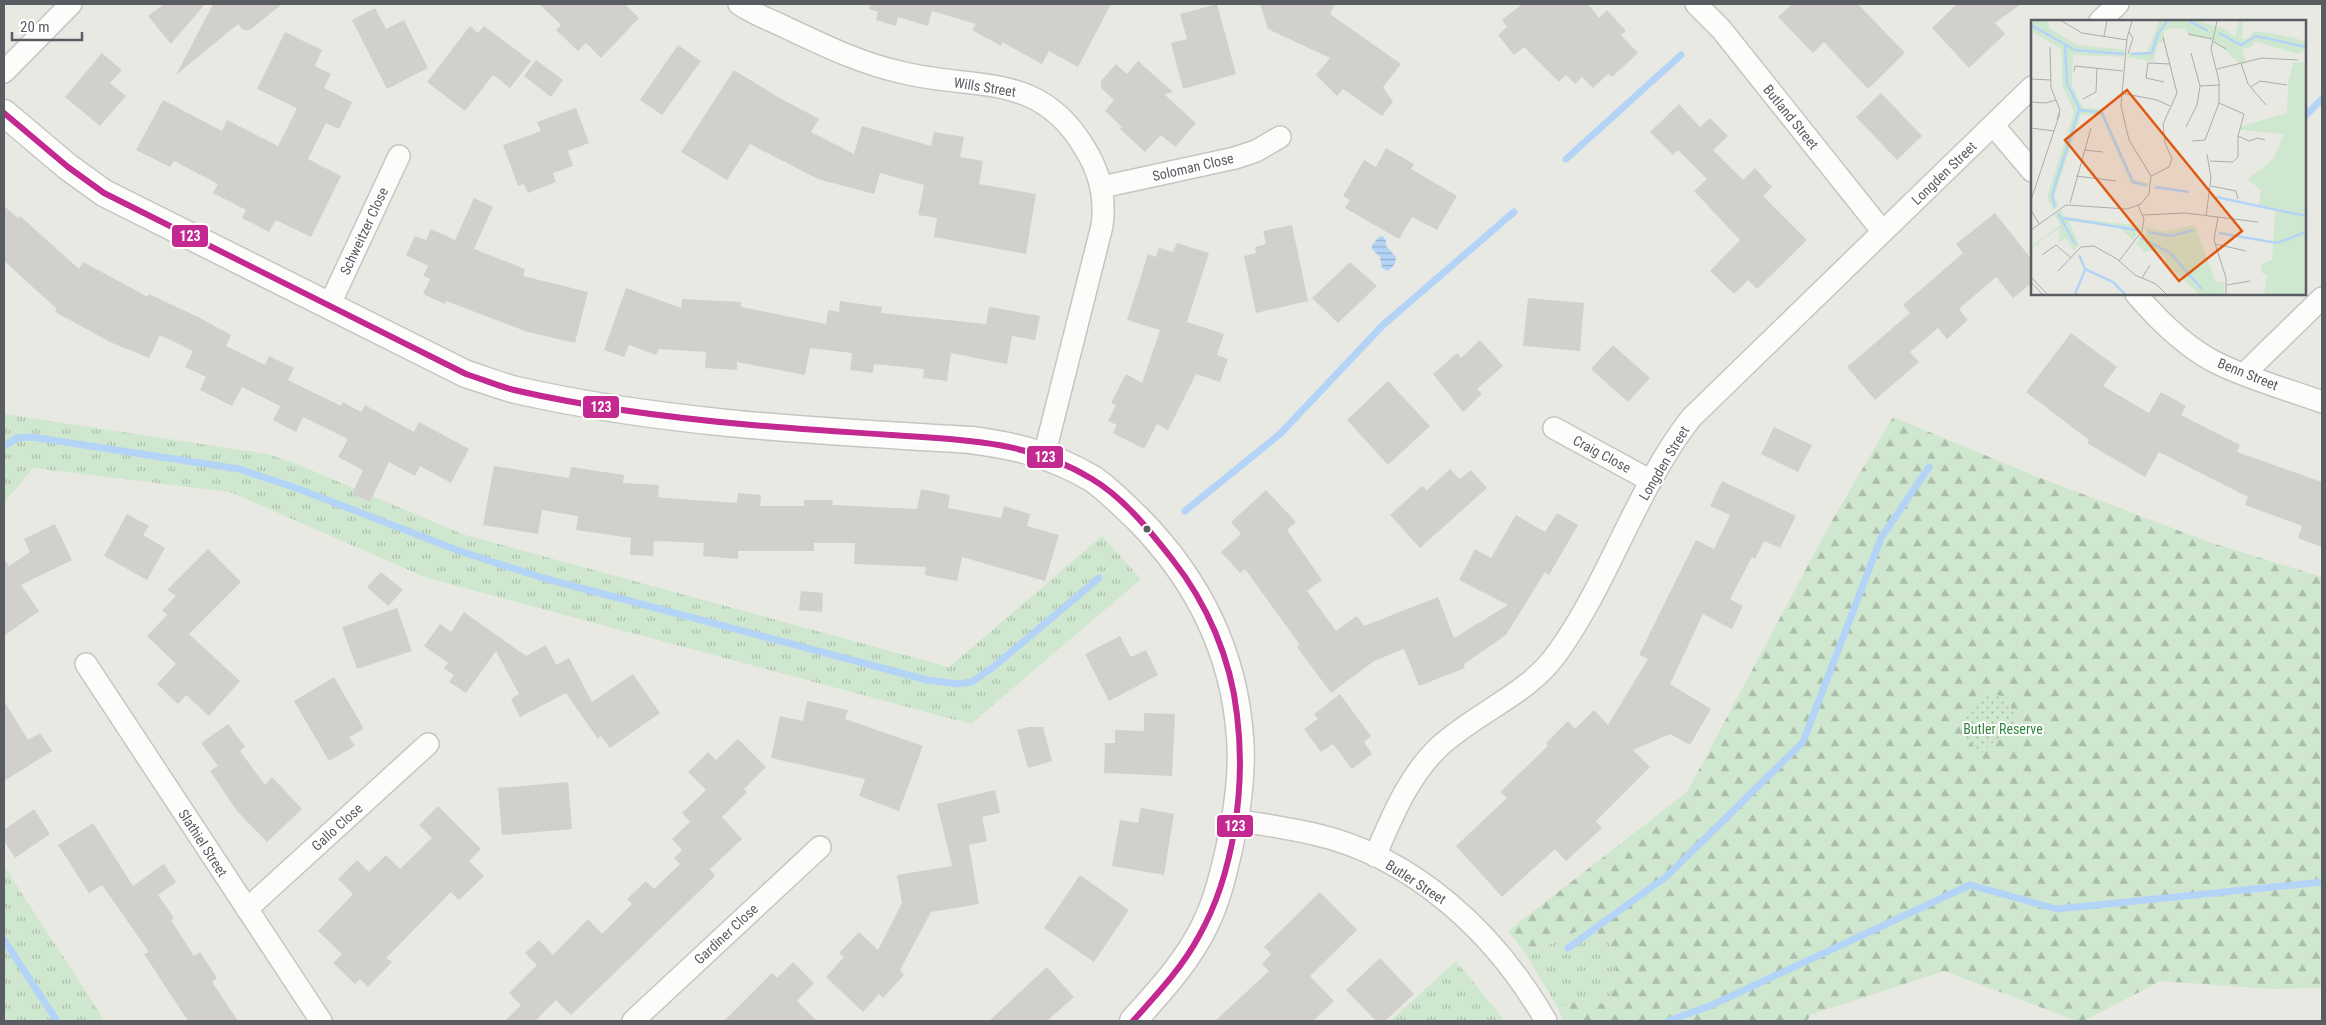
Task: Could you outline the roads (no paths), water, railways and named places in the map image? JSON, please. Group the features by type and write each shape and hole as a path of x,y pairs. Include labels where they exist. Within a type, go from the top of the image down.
{"street":[{"path":"4,72 71,4"},
{"name":"Wills Street","path":"739,4 833,49 869,63 900,72 937,79 1003,86 1028,94 1053,109 1077,135 1092,160 1102,187 1105,208 1044,456"},
{"name":"Butland Street","path":"1696,4 1721,29 1883,232"},
{"path":"2101,20 2118,4"},
{"name":"Longden Street","path":"1375,856 1408,786 1440,746 1535,678 1557,654 1576,625 1651,481 1677,436 1691,418 2031,88"},
{"path":"4,113 68,168 104,193 466,374 515,390 664,416 718,422 971,440 1011,445 1044,456 1094,480 1121,503 1173,557 1197,593 1227,666 1236,706 1240,737 1240,780 1235,820 1221,882 1205,925 1182,962 1133,1021"},
{"path":"1993,125 2031,171"},
{"name":"Soloman Close","path":"1102,187 1235,158 1256,151 1280,137"},
{"name":"Schweitzer Close","path":"329,306 399,156"},
{"name":"Benn Street","path":"2137,295 2155,316 2192,347 2220,365 2322,402"},
{"path":"2244,374 2322,298"},
{"name":"Craig Close","path":"1554,428 1651,481"},
{"name":"Slathiel Street","path":"86,664 321,1021"},
{"name":"Gallo Close","path":"247,909 428,744"},
{"name":"Butler Street","path":"1235,820 1315,834 1375,856 1416,879 1475,925 1506,960 1528,989 1546,1021"},
{"name":"Gardiner Close","path":"633,1021 820,847"}],"water":[{"path":"1383,236 1386,246 1396,257 1395,264 1388,271 1382,268 1380,257 1372,249 1372,245 1379,237"}],"waterway":[{"path":"1566,159 1681,55"},
{"path":"2306,115 2322,99"},
{"path":"1185,511 1280,434 1383,325 1514,212"},
{"path":"4,446 17,438 32,437 239,469 299,489 462,552 543,578 927,680 957,684 972,682 992,668 1099,578"},
{"path":"1568,948 1667,876 1803,742 1881,538 1929,467"},
{"path":"1668,1021 1712,1005 1970,885 2057,909 2322,882"},
{"path":"4,940 57,1021"}],"park label":[{"name":"Butler Reserve","path":"2003,729"}]}
